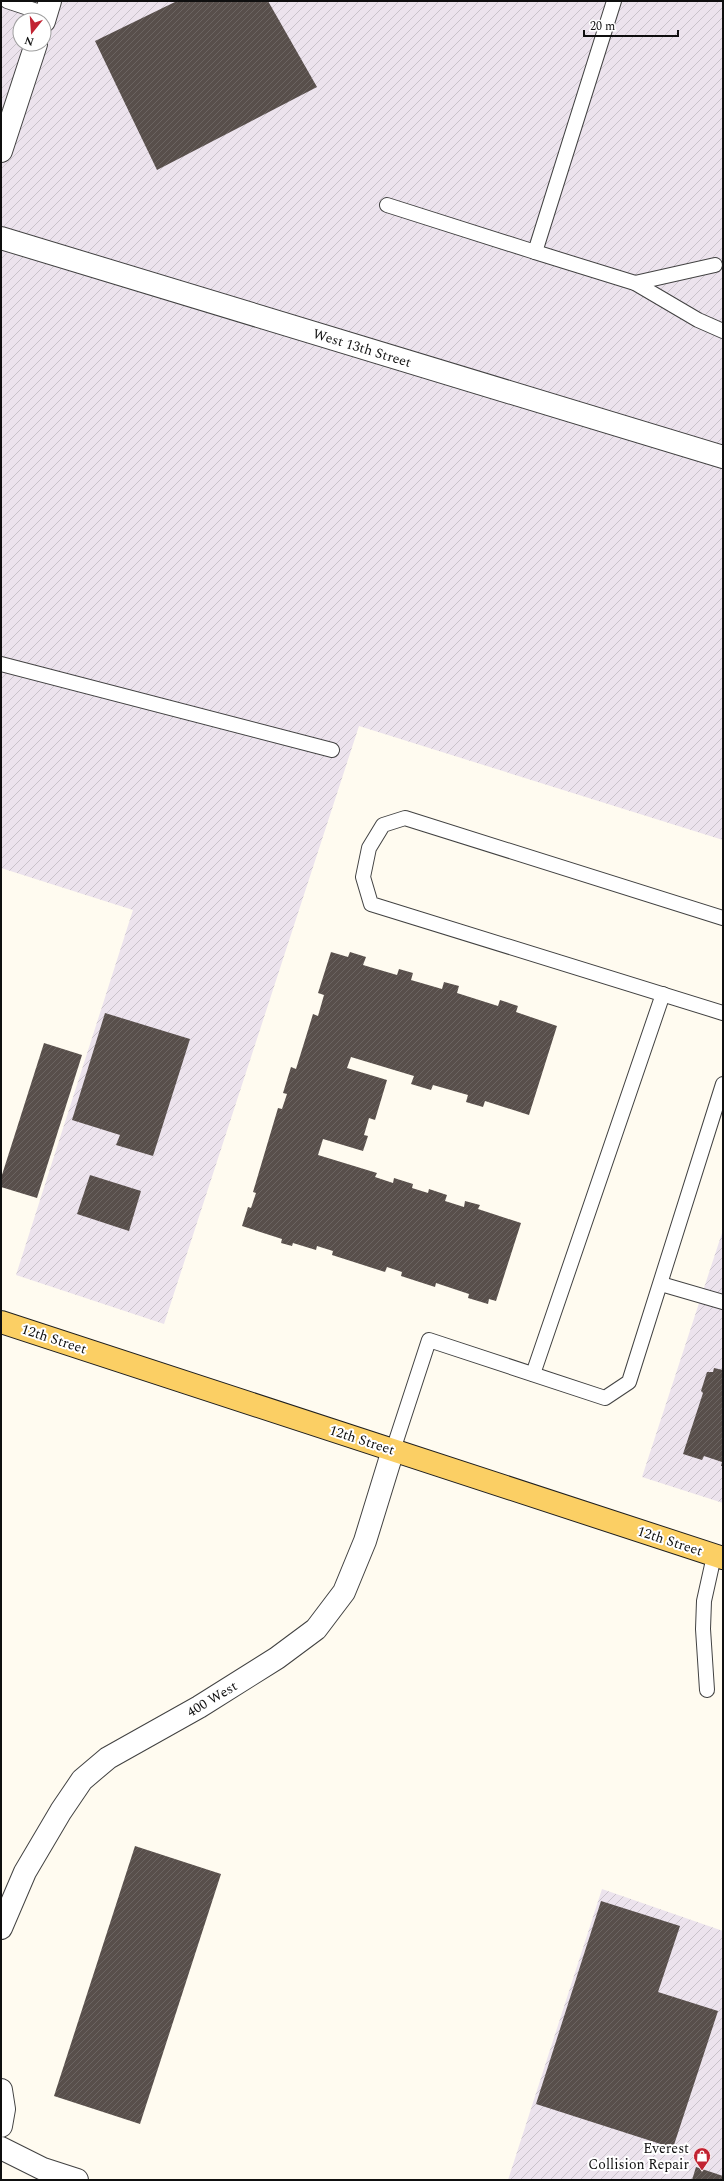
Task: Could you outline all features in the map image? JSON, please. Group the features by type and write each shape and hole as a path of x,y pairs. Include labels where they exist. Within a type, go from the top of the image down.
{"main road":[{"name":"12th Street","path":"1,1322 719,1557"}],"street":[{"path":"1,151 33,52"},
{"name":"West 13th Street","path":"1,238 723,457"},
{"name":"400 West","path":"1,1928 25,1872 61,1810 82,1780 108,1758 199,1707 278,1658 316,1629 344,1592 365,1541 393,1450"},
{"path":"1,2090 4,2109 1,2126"},
{"path":"1,2148 43,2169 77,2180"}],"lane":[{"path":"8,1 47,12"},
{"path":"536,252 614,1"},
{"path":"387,205 635,283 698,320 723,331"},
{"path":"635,283 715,265"},
{"path":"1,664 332,750"},
{"path":"723,918 405,818 383,825 369,848 363,877 371,904 723,1013"},
{"path":"533,1374 663,994"},
{"path":"393,1450 429,1340 605,1398 629,1382 723,1084"},
{"path":"661,1284 722,1299"},
{"path":"707,1690 703,1629 704,1601 719,1557"}],"shaded area":[{"path":"1,1 723,1 723,840 359,726 164,1324 16,1275 133,910 1,868"},
{"path":"723,1230 723,1503 642,1477"},
{"path":"602,1889 723,1931 723,2180 508,2180"}],"building":[{"path":"177,1 268,1 317,87 157,170 95,41"},
{"path":"331,952 348,957 350,952 366,957 363,965 397,975 399,969 413,973 411,980 442,989 444,982 459,986 457,993 498,1006 500,1000 518,1006 516,1012 557,1026 529,1115 485,1101 483,1107 466,1102 468,1095 433,1085 431,1090 411,1084 414,1076 351,1057 347,1068 387,1080 375,1120 369,1118 364,1135 368,1136 363,1151 323,1139 318,1155 377,1173 375,1177 393,1183 394,1178 413,1184 412,1188 428,1193 429,1189 447,1195 445,1201 464,1207 465,1201 480,1205 478,1209 521,1223 496,1301 489,1299 488,1304 468,1298 469,1294 436,1283 435,1287 401,1276 402,1272 387,1267 385,1272 332,1255 333,1251 317,1246 316,1250 293,1243 292,1246 281,1243 282,1239 242,1226 248,1207 251,1208 256,1193 253,1192 278,1108 282,1109 287,1094 283,1093 291,1067 296,1069 313,1014 318,1016 324,995 318,993"},
{"path":"105,1013 190,1039 153,1156 116,1145 120,1135 72,1120"},
{"path":"44,1043 82,1055 37,1198 1,1187 1,1178"},
{"path":"90,1175 141,1191 129,1231 77,1214"},
{"path":"714,1368 723,1370 723,1466 721,1466 722,1462 704,1456 702,1460 683,1454 703,1393 701,1391 707,1372 713,1372"},
{"path":"135,1846 221,1874 140,2124 54,2096"},
{"path":"601,1901 680,1926 658,1992 718,2011 673,2148 536,2104"},
{"name":"Everest Collision Repair","path":"696,2167 723,2176 723,2180 692,2180"}],"place":[{"name":"Everest Collision Repair","path":"702,2171"}]}
